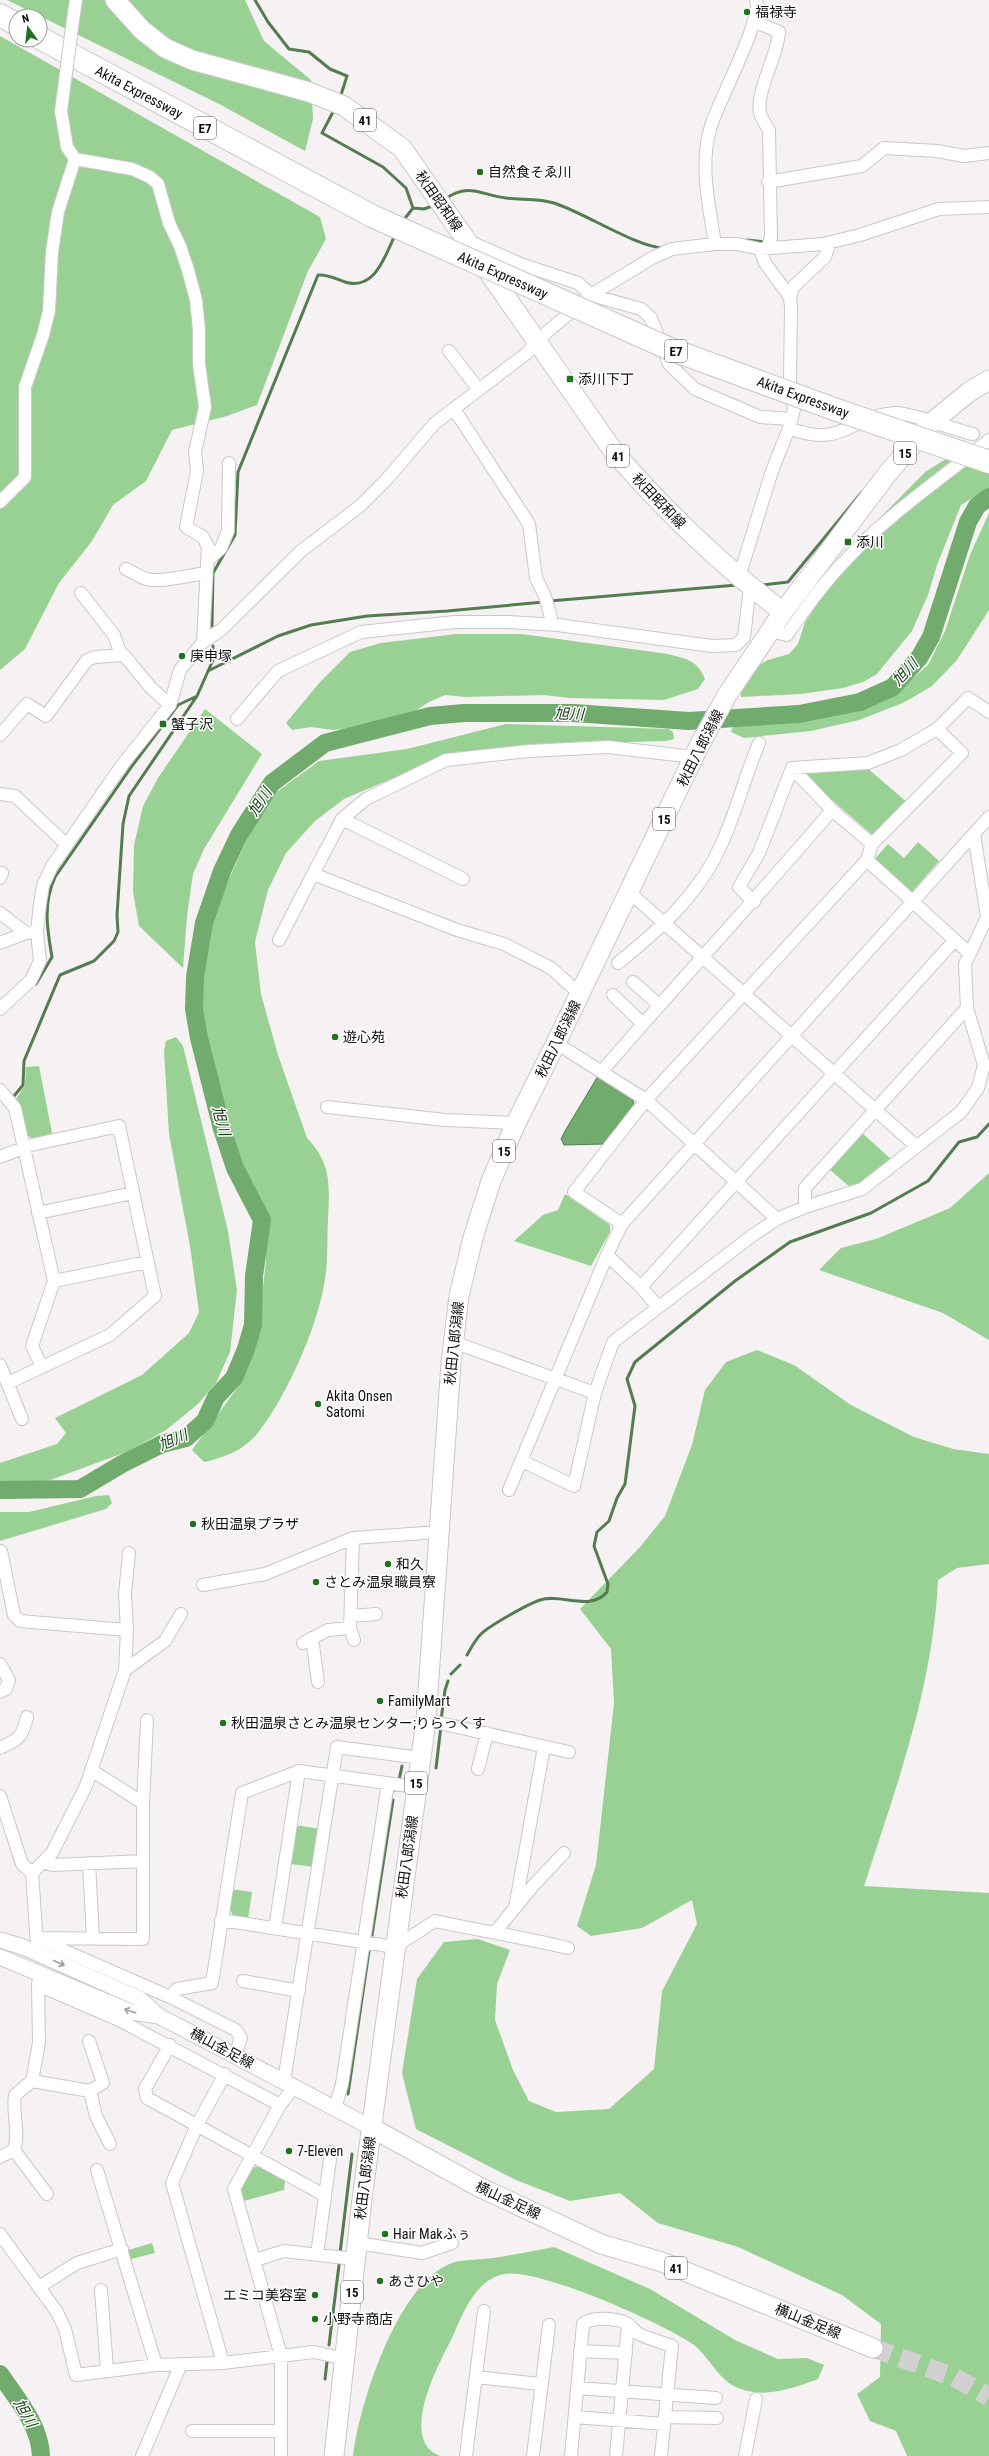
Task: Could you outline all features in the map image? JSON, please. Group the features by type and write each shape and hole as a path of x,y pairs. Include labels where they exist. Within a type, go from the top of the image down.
{"highway":[{"name":"Akita Expressway","path":"48,42 372,216 670,349 834,409 989,462"}],"main road":[{"name":"秋田昭和線","path":"115,0 142,30 165,48 192,60 309,92 344,106 382,131 402,148 614,452 650,493 714,557 783,612"},
{"name":"秋田八郎潟線","path":"334,2456 346,2359 356,2251 420,1758 436,1721 439,1532 453,1342 459,1296 473,1238 491,1181 516,1123 580,994 696,752 752,657 783,612 888,474 931,423 969,392 989,380"},
{"name":"横山金足線","path":"372,2128 479,2187 601,2244 662,2262 873,2348"}],"street":[{"path":"76,0 61,111 67,147 75,158 132,169 150,177 158,184 169,223 180,246 196,300 199,329 199,364 205,408 195,452 197,471 186,527 203,537 208,547 203,642"},
{"path":"715,242 704,165 711,126 754,21 756,0"},
{"path":"754,21 779,32 779,45 760,102 761,116 769,130 765,263 790,297"},
{"path":"768,182 862,166 884,148 937,151 964,156 989,153"},
{"path":"0,502 25,477 25,387 43,335 49,310 52,252 58,212 75,158"},
{"path":"0,1010 31,980 40,961 32,932 43,885 52,866 122,765 170,705 180,670 203,642 221,630 301,551 360,506 387,479 435,423 527,353 538,341 592,295 652,258 672,249 715,242 766,246 830,242 939,209 989,208"},
{"path":"466,240 523,265 578,283 592,295 641,309 651,318 669,364 695,389 760,417 791,424 820,437 831,435 882,415 902,413 931,423 973,434"},
{"path":"237,719 278,671 361,632 455,622 553,625 712,646 736,644 744,637 744,582 772,472 791,424 794,409 790,380 790,297 793,287 825,257 830,242"},
{"path":"449,350 479,390"},
{"path":"454,409 529,524 536,578 546,600 553,625"},
{"path":"770,631 787,635 823,586 865,541 989,440"},
{"path":"126,569 147,579 173,580 206,567 221,548 228,531 229,464"},
{"path":"81,593 114,635 121,655"},
{"path":"0,735 27,704 46,716 90,658 124,655 151,688 170,705"},
{"path":"792,768 868,763 901,750 937,729 968,698 989,712"},
{"path":"622,1224 574,1192 646,1100 866,860 872,844 962,753 937,729"},
{"path":"618,963 664,924 697,886 722,844 745,776 759,743"},
{"path":"279,940 342,819 366,799 446,760 529,751 608,747 696,752"},
{"path":"792,768 832,810 872,844"},
{"path":"754,902 739,887 759,852 792,768"},
{"path":"0,794 15,796 67,845"},
{"path":"602,1071 701,956 754,902 832,810"},
{"path":"509,1490 557,1378 606,1255 622,1224 793,1036 989,816"},
{"path":"342,819 463,879"},
{"path":"522,1460 574,1486 595,1393 613,1342 753,1235 777,1219 805,1207 862,1189 915,1145 961,1112 978,1088 984,1065 967,1008 965,964 987,917 977,845 974,834"},
{"path":"866,860 969,953"},
{"path":"313,874 458,930 504,944 551,968 580,994"},
{"path":"628,892 915,1145"},
{"path":"0,913 13,925 32,932"},
{"path":"0,944 32,932"},
{"path":"641,1287 954,941"},
{"path":"633,982 659,1005"},
{"path":"613,995 643,1024"},
{"path":"805,1207 805,1188 967,1008"},
{"path":"556,1043 646,1100 738,1181 777,1219"},
{"path":"0,1090 15,1108 54,1281 32,1346 42,1366"},
{"path":"328,1107 445,1120 516,1123"},
{"path":"0,1157 24,1147 119,1126 155,1296 110,1335 8,1383"},
{"path":"38,1213 133,1193"},
{"path":"606,1255 641,1287 658,1307"},
{"path":"54,1281 147,1262"},
{"path":"453,1342 557,1378 595,1393"},
{"path":"0,1365 22,1420"},
{"path":"203,1585 265,1574 353,1538 439,1532"},
{"path":"352,1628 353,1538"},
{"path":"1,1551 14,1615 20,1621 127,1630"},
{"path":"32,1872 45,1863 52,1853 86,1786 125,1670 127,1630 125,1594 129,1553"},
{"path":"125,1670 165,1641 181,1614"},
{"path":"318,1682 308,1640 328,1630 352,1628 376,1614"},
{"path":"0,1664 9,1680 6,1689 0,1692"},
{"path":"0,1748 19,1738 23,1732 27,1717"},
{"path":"32,1943 93,1938 143,1939 143,1803 148,1720"},
{"path":"436,1721 569,1752"},
{"path":"478,1769 487,1733"},
{"path":"281,2456 281,2356 234,2189 290,2084 299,1991 337,1747 420,1758"},
{"path":"515,1908 544,1747"},
{"path":"91,1770 143,1803"},
{"path":"275,1928 299,1771"},
{"path":"170,1997 177,1989 212,1983 242,1793 299,1771 416,1787"},
{"path":"334,2109 342,2084 388,1783"},
{"path":"0,1796 22,1864 32,1872"},
{"path":"496,1931 564,1853"},
{"path":"45,1863 54,1865 143,1861"},
{"path":"89,1863 93,1938"},
{"path":"32,1872 32,1943"},
{"path":"221,1920 395,1947 435,1921 482,1932 496,1931 568,1948"},
{"name":"横山金足線","path":"0,1940 32,1943 140,1999 159,2016 372,2128"},
{"path":"32,1943 170,1997 236,2030 241,2038 235,2055"},
{"name":"横山金足線","path":"0,1957 131,2012 159,2016"},
{"path":"243,1981 299,1991"},
{"path":"0,2157 14,2150 17,2140 13,2106 14,2095 32,2081 39,2042 38,1984 119,2020 170,2045 280,2104"},
{"path":"32,2081 90,2091 103,2083 88,2041"},
{"path":"170,2045 145,2090 147,2098 324,2195"},
{"path":"223,2363 172,2183 197,2125 225,2074"},
{"path":"90,2091 96,2116 110,2144"},
{"path":"14,2150 47,2194"},
{"path":"317,2255 331,2152"},
{"path":"97,2170 156,2365"},
{"path":"0,2234 57,2312 65,2329 76,2375 156,2365 223,2363 314,2352 346,2359"},
{"path":"255,2260 284,2251 317,2255 356,2251 422,2252 452,2243"},
{"path":"39,2287 78,2263 122,2249"},
{"path":"101,2290 107,2370"},
{"path":"466,2456 484,2311"},
{"path":"571,2456 583,2324 589,2319 621,2321 638,2334 672,2346 661,2456"},
{"path":"533,2456 540,2384 549,2325"},
{"path":"616,2456 628,2325"},
{"path":"580,2351 626,2354"},
{"path":"142,2456 181,2364"},
{"path":"476,2377 540,2384"},
{"path":"577,2388 716,2398"},
{"path":"745,2456 756,2399"},
{"path":"575,2417 620,2420 717,2418"},
{"path":"192,2431 281,2431"}],"shaded area":[{"path":"7,0 245,0 264,41 311,80 313,119 305,151 219,104 48,20 48,8 23,8"},
{"path":"0,36 8,41 8,48 21,48 320,217 326,239 308,271 257,405 227,416 172,430 146,481 113,505 92,541 59,583 25,649 0,670"},
{"path":"946,459 989,471 989,488 961,505 937,565 928,595 912,631 877,674 863,682 843,688 801,694 741,697 740,688 755,667 768,660 789,654 798,644 805,622 869,529 925,472"},
{"path":"989,513 989,610 957,660 932,686 903,703 859,720 811,731 744,738 731,732 733,727 814,718 863,706 897,692 928,665 945,631 970,555"},
{"path":"456,634 522,634 668,654 691,661 699,668 705,679 698,689 664,700 569,698 544,695 465,697 445,695 429,702 409,715 362,727 333,730 311,727 292,730 286,723 320,682 350,652 381,643"},
{"path":"205,709 262,754 204,849 193,874 187,916 183,968 139,926 133,892 134,845 143,806 158,778"},
{"path":"506,724 669,729 673,732 674,739 666,741 554,744 486,749 443,757 344,799 315,821 286,853 268,890 255,942 261,994 278,1055 307,1138 321,1158 328,1177 329,1198 326,1271 318,1311 301,1356 280,1400 257,1434 246,1445 226,1456 204,1462 192,1450 240,1384 248,1366 259,1324 266,1260 266,1223 235,1146 203,1030 199,1003 209,928 221,896 251,831 278,791 319,761 407,749"},
{"path":"866,767 908,803 875,837 805,777 805,773"},
{"path":"918,842 939,861 911,893 873,861 888,844 904,858"},
{"path":"176,1037 183,1046 228,1231 237,1290 230,1352 216,1383 198,1404 166,1430 129,1451 45,1482 0,1485 0,1463 57,1444 66,1433 55,1418 142,1375 189,1333 199,1312 190,1246 169,1134 164,1051 166,1041"},
{"path":"39,1066 52,1133 33,1139 27,1135 19,1104 16,1099 25,1085 26,1067"},
{"path":"598,1076 632,1098 635,1107 605,1144 564,1145 561,1139"},
{"path":"861,1132 892,1160 862,1185 851,1188 829,1169"},
{"path":"989,1173 989,1340 943,1313 819,1270 841,1248 876,1239 950,1208"},
{"path":"565,1194 610,1225 610,1232 591,1266 514,1241 543,1215 558,1210"},
{"path":"757,1350 794,1365 851,1405 914,1437 953,1449 989,1454 989,1564 957,1568 938,1580 935,1620 929,1659 912,1735 864,1886 989,1893 989,2456 907,2456 896,2431 870,2421 857,2394 880,2377 881,2324 842,2295 738,2247 658,2223 620,2193 570,2201 516,2180 416,2129 402,2073 417,1979 444,1942 478,1939 510,1950 497,1984 495,2020 513,2070 529,2101 556,2112 609,2109 654,2069 662,1991 697,1924 692,1900 642,1928 591,1936 577,1926 596,1865 614,1703 611,1649 580,1609 640,1547 665,1516 692,1445 705,1390 726,1362"},
{"path":"109,1495 112,1503 106,1509 0,1541 0,1512 29,1512 96,1496"},
{"path":"296,1825 320,1829 314,1867 290,1864"},
{"path":"231,1889 252,1892 248,1919 234,1917 229,1908"},
{"path":"259,2166 285,2181 284,2190 244,2201 240,2189 252,2168"},
{"path":"152,2243 155,2253 131,2259 128,2250"},
{"path":"554,2247 650,2289 735,2340 778,2359 807,2358 824,2365 818,2379 776,2392 765,2393 744,2390 734,2386 723,2378 694,2345 657,2324 600,2299 544,2279 520,2274 504,2274 485,2283 470,2300 431,2383 425,2401 422,2419 422,2435 428,2447 440,2456 353,2456 357,2433 373,2376 385,2346 400,2317 416,2292 435,2273 455,2262 487,2259"}],"waterway":[{"path":"255,0 268,22 289,49 309,52 330,69 347,76 340,98"},
{"path":"334,110 322,133 383,167 406,188 413,208 403,221"},
{"path":"445,199 453,194 468,190 506,198 548,201 639,242 664,248"},
{"path":"413,208 424,209 435,205"},
{"path":"212,626 213,573 235,535 238,472 318,275 329,276 345,282 355,283 364,281 378,270 395,235"},
{"path":"747,240 767,242"},
{"path":"761,585 788,582 862,492"},
{"name":"旭川","path":"0,1490 80,1489 122,1464 162,1444 186,1438 205,1421 216,1397 234,1378 246,1349 253,1325 254,1276 262,1220 235,1168 222,1129 199,1038 194,1009 195,977 204,923 222,871 239,835 272,783 325,743 430,716 464,713 574,713 689,721 799,714 860,702 893,687 919,658 931,637 968,522 977,506 989,497"},
{"path":"550,601 737,585"},
{"path":"208,671 278,636 311,625 367,616 447,611 544,602"},
{"path":"14,1096 23,1085 24,1061 60,975 94,961 114,941 118,932 117,915 123,824 129,796 197,696 213,660 213,646"},
{"path":"36,984 52,957 47,906 55,877 132,766 178,705 195,697"},
{"path":"467,1655 473,1644 485,1630 534,1602 548,1598 592,1601 600,1598 607,1592 608,1584 594,1546 597,1532 609,1521 617,1498 625,1484 635,1406 627,1379 635,1362 735,1281 790,1242 871,1213 928,1181 959,1142 977,1137 989,1124"},
{"path":"451,1674 460,1665"},
{"path":"441,1720 445,1690 448,1681"},
{"path":"436,1768 441,1726"},
{"path":"399,1780 402,1766"},
{"path":"372,1935 393,1800"},
{"path":"348,2094 369,1951"},
{"path":"340,2253 352,2154"},
{"path":"329,2345 339,2265"},
{"path":"325,2379 327,2362"},
{"name":"旭川","path":"0,2374 32,2423 37,2434 41,2456"}],"tunnel":[{"path":"873,2348 954,2377 989,2397"}],"place":[{"name":"福禄寺","path":"747,12"},
{"name":"自然食そゑ川","path":"480,172"},
{"name":"添川下丁","path":"570,379"},
{"name":"添川","path":"848,542"},
{"name":"庚申塚","path":"182,656"},
{"name":"蟹子沢","path":"163,724"},
{"name":"遊心苑","path":"335,1037"},
{"name":"Akita Onsen Satomi","path":"318,1404"},
{"name":"秋田温泉プラザ","path":"193,1524"},
{"name":"和久","path":"388,1564"},
{"name":"さとみ温泉職員寮","path":"316,1582"},
{"name":"FamilyMart","path":"380,1701"},
{"name":"秋田温泉さとみ温泉センター;りらっくす","path":"223,1723"},
{"name":"7-Eleven","path":"289,2151"},
{"name":"Hair Makふぅ","path":"385,2234"},
{"name":"あさひや","path":"380,2281"},
{"name":"エミコ美容室","path":"315,2295"},
{"name":"小野寺商店","path":"315,2319"}]}
